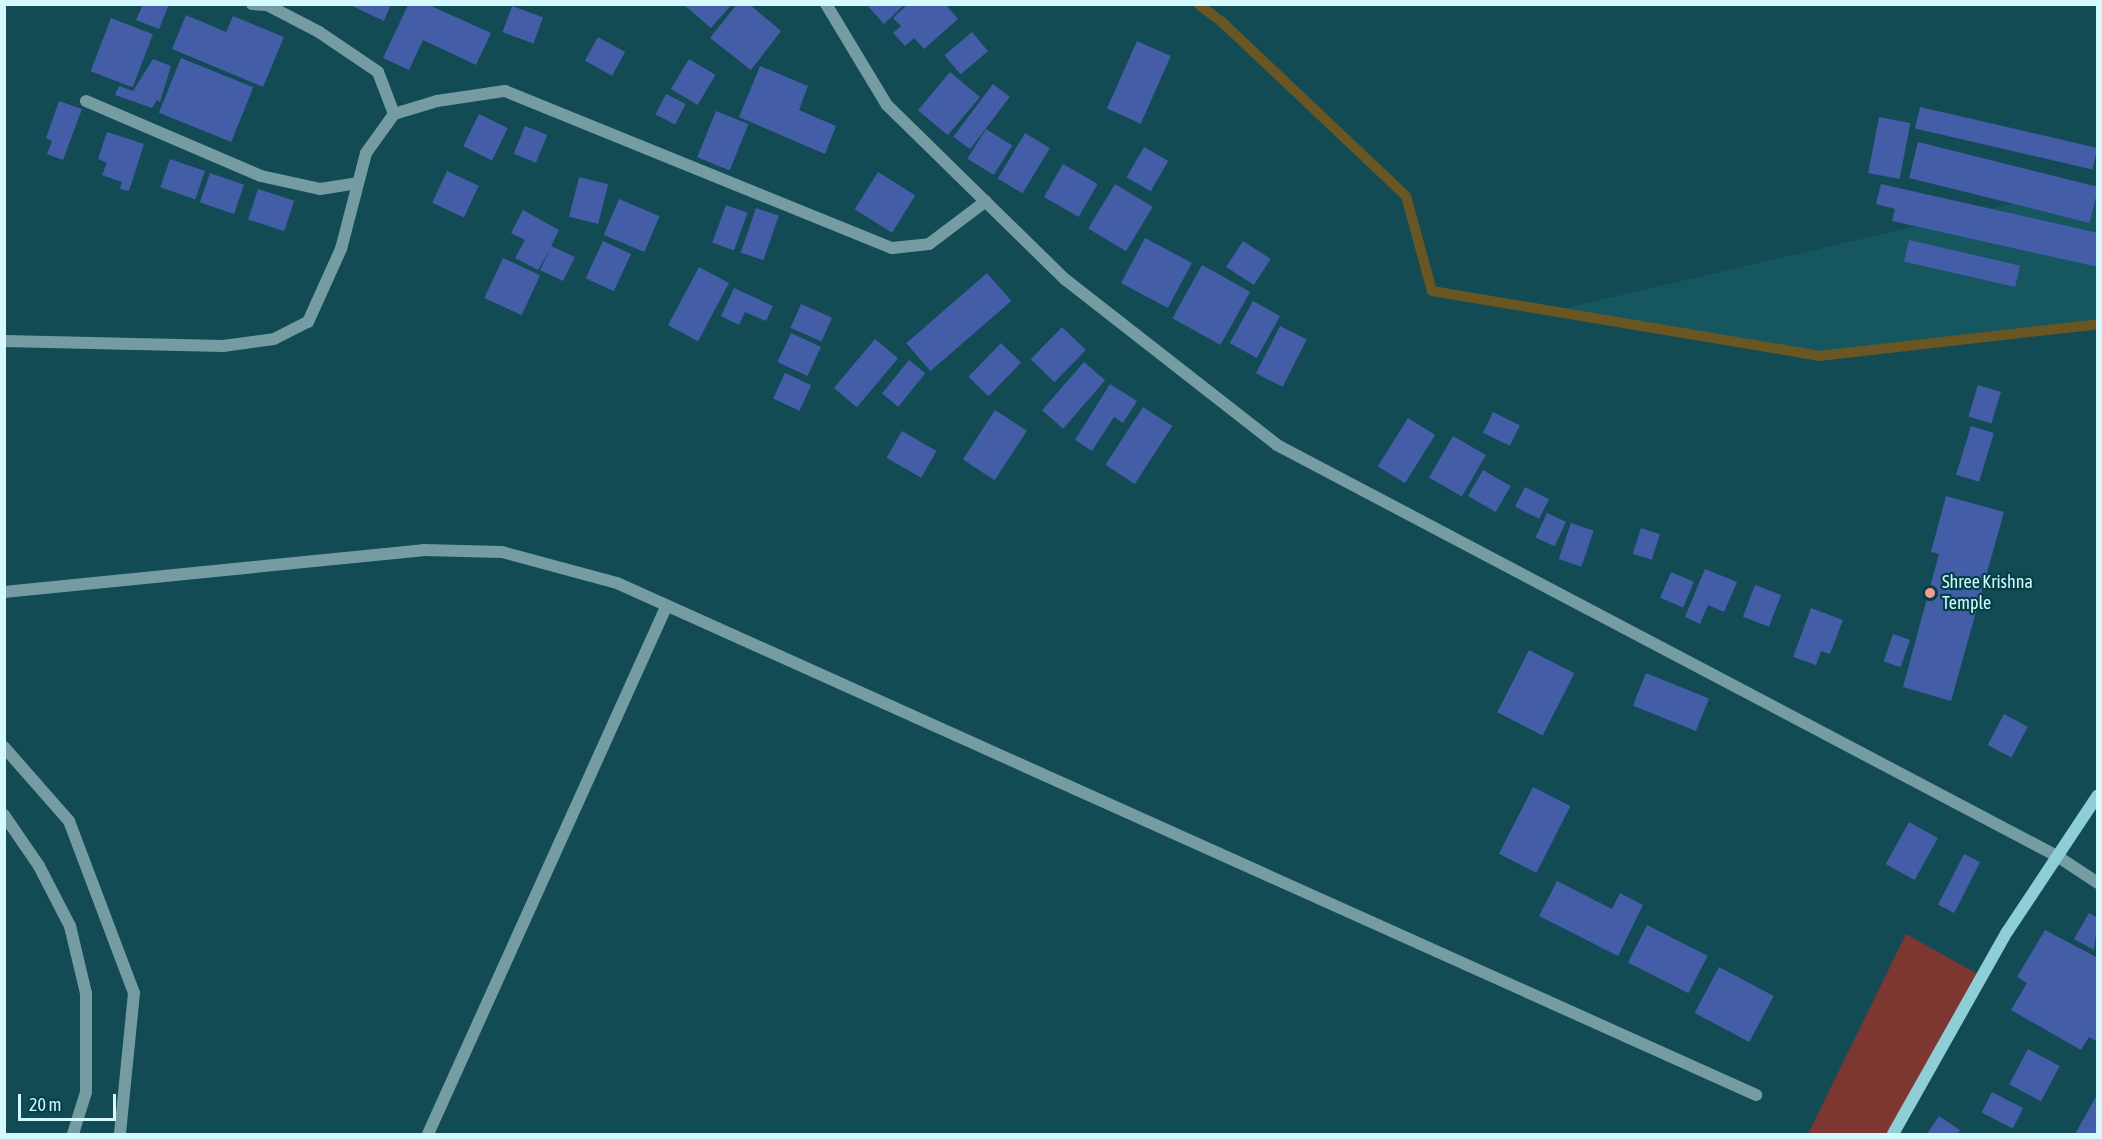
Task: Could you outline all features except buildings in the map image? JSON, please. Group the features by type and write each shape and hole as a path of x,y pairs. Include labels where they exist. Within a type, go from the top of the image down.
{"main road":[{"path":"1893,1134 2007,932 2097,795"}],"street":[{"path":"252,4 267,5 319,32 378,72 394,114"},
{"path":"826,4 887,105 1066,280 1277,445 2057,856 2097,883"},
{"path":"4,341 223,346 274,339 308,322 341,249 366,153 394,114 438,100 505,91 891,248 929,244 986,201"},
{"path":"86,101 261,176 320,189 358,183"},
{"path":"4,592 423,550 502,552 617,583 1756,1095"},
{"path":"428,1134 667,605"},
{"path":"4,747 69,821 134,993 120,1134"},
{"path":"4,815 39,866 70,926 86,993 86,1092 73,1134"}],"shaded area":[{"path":"2097,184 2097,324 1819,356 1549,312"},
{"path":"1906,934 1981,976 1893,1134 1808,1134"}],"waterway":[{"path":"1198,4 1222,22 1406,196 1432,291 1819,356 2098,324"}],"place":[{"name":"Shree Krishna Temple","path":"1930,593"}]}
